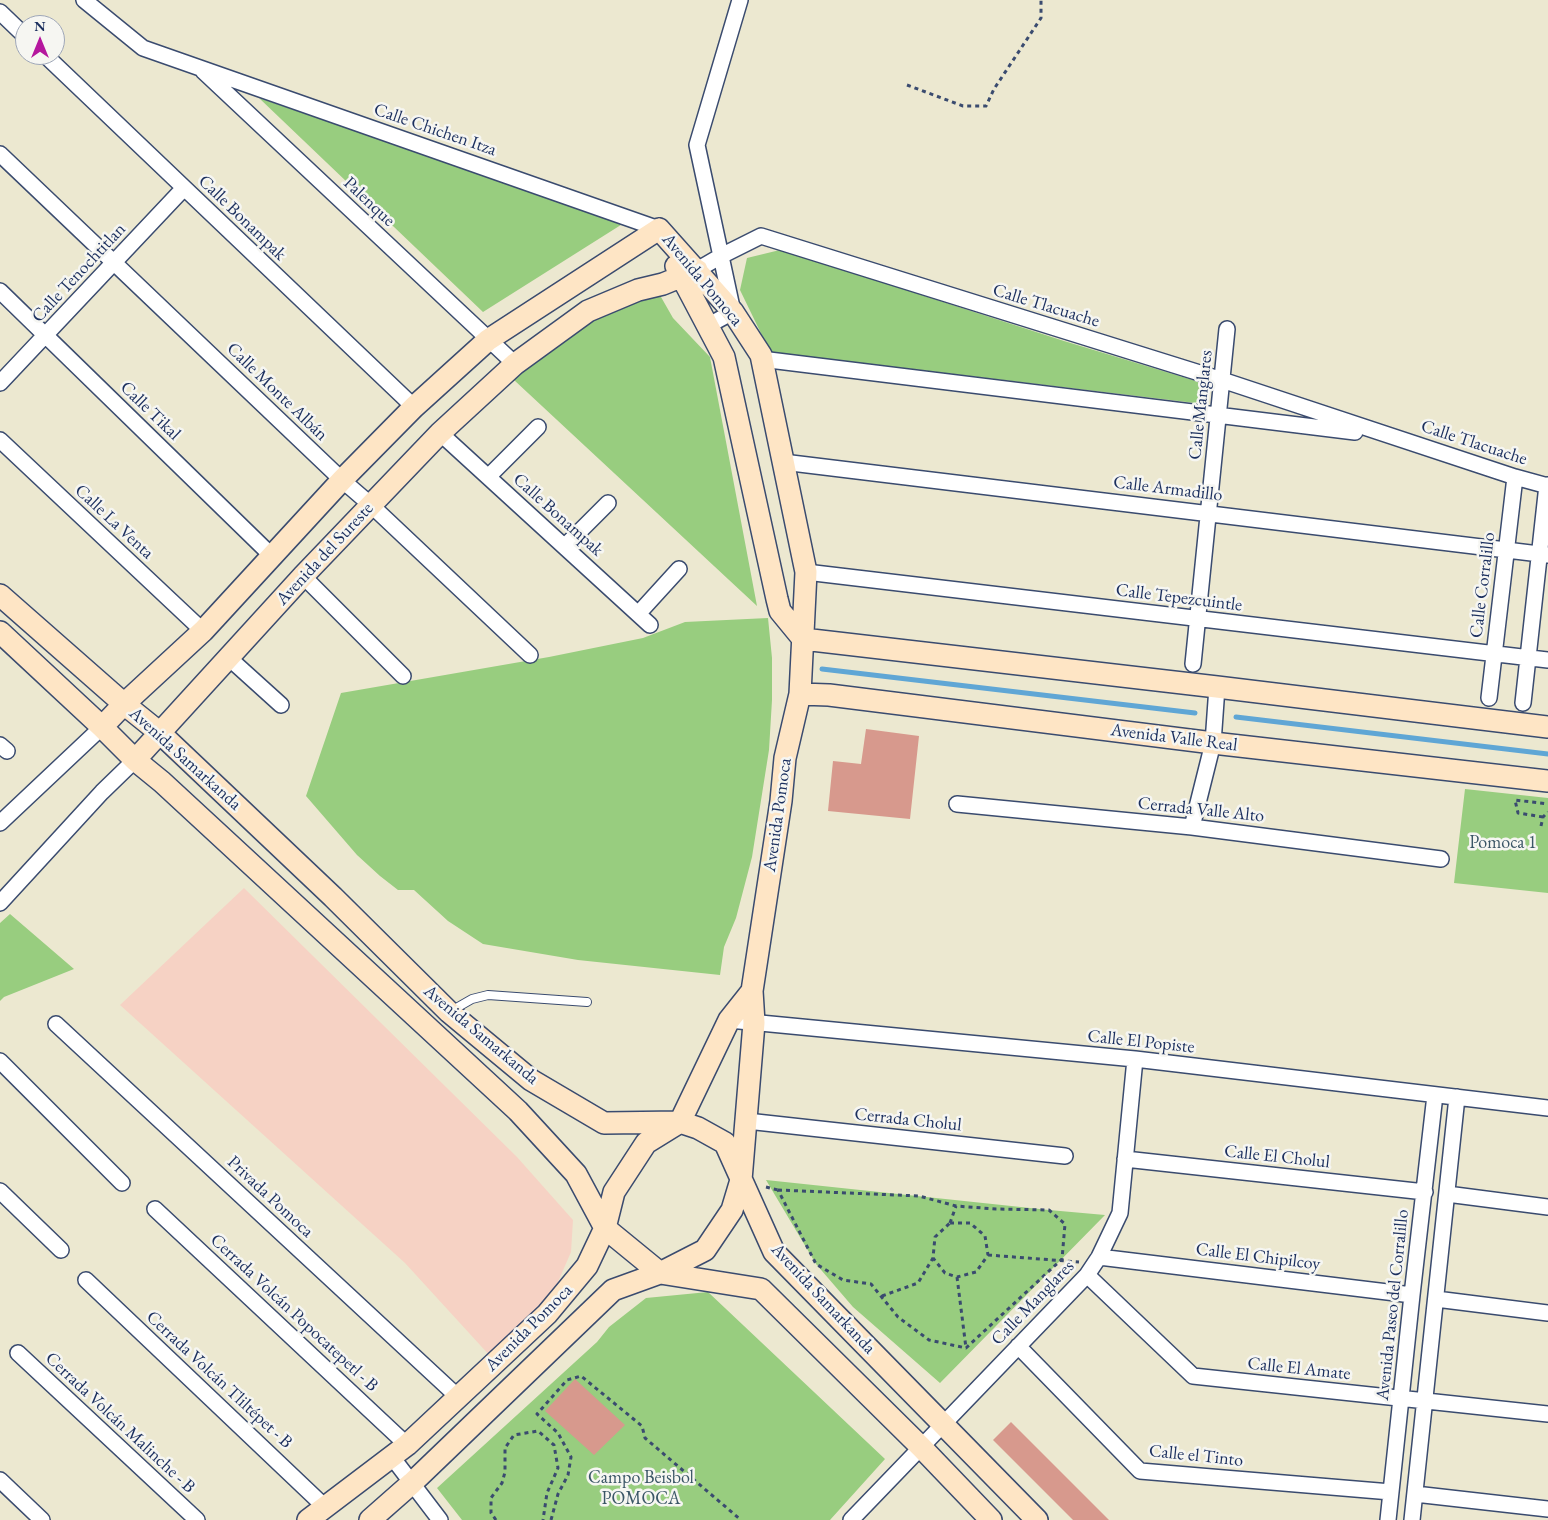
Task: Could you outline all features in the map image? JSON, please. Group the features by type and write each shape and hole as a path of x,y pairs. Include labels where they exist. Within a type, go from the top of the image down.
{"street":[{"name":"Calle Chichen Itza","path":"84,0 143,48 659,229"},
{"path":"707,326 733,312 697,145 740,0"},
{"path":"0,12 15,26"},
{"name":"Calle Bonampak","path":"55,65 414,407"},
{"name":"Palenque","path":"198,67 515,364"},
{"name":"Calle Monte Albán","path":"0,154 342,480 372,505 530,655"},
{"name":"Calle Tenochtitlan","path":"0,383 184,188"},
{"name":"Avenida Pomoca","path":"370,1520 412,1483 613,1290 660,1273 705,1250 732,1210 741,1180 754,1023 752,991 781,801 785,758 800,694 806,572 761,359 733,312 690,274 659,229"},
{"name":"Avenida del Sureste","path":"102,727 124,704 203,632 342,480 414,407 488,340 659,229"},
{"name":"Calle Tlacuache","path":"690,274 760,236 1222,380 1515,477 1548,485"},
{"name":"Avenida Pomoca","path":"690,274 707,326 724,357 780,611 803,639"},
{"name":"Avenida del Sureste","path":"0,903 102,792 160,733 303,576 440,433 515,364 588,311 638,290 690,274"},
{"name":"Calle Tikal","path":"0,291 273,557"},
{"name":"Calle Manglares","path":"1193,664 1227,329"},
{"name":"Calle Tlacuache","path":"761,359 1389,436"},
{"path":"488,477 538,427"},
{"name":"Calle Bonampak","path":"440,433 650,625"},
{"name":"Calle La Venta","path":"0,440 203,632"},
{"name":"Calle Armadillo","path":"783,462 1544,555"},
{"name":"Calle Corralillo","path":"1489,698 1515,477"},
{"path":"1523,703 1544,555 1548,485"},
{"path":"565,546 608,503"},
{"path":"638,614 679,570"},
{"name":"Calle Tepezcuintle","path":"806,572 1548,660"},
{"path":"303,576 403,676"},
{"name":"Avenida Samarkanda","path":"0,595 124,704 160,733 333,897 449,1012 531,1080 604,1123 680,1122 698,1128 725,1143 774,1252 1037,1520"},
{"name":"Avenida Samarkanda","path":"0,632 102,727 134,760 162,782 518,1111 576,1174 605,1228 660,1273 761,1290 921,1446 992,1520"},
{"path":"803,639 1548,728"},
{"path":"229,658 280,705"},
{"path":"1192,827 1213,743 1217,687"},
{"name":"Avenida Valle Real","path":"800,694 829,695 1213,743 1548,781"},
{"path":"0,823 102,727"},
{"name":"Cerrada Valle Alto","path":"957,804 1192,827 1442,859"},
{"path":"311,920 333,897"},
{"name":"Avenida Pomoca","path":"308,1520 400,1451 547,1314 587,1266 605,1228 614,1192 646,1143 680,1122 729,1020 752,991"},
{"name":"Calle El Popiste","path":"729,1020 1135,1060 1548,1108"},
{"name":"Privada Pomoca","path":"56,1024 458,1397"},
{"name":"Calle Manglares","path":"851,1520 1087,1275 1099,1257 1120,1213 1135,1060"},
{"path":"0,1061 122,1183"},
{"name":"Avenida Paseo del Corralillo","path":"1388,1520 1435,1094"},
{"path":"1412,1520 1457,1097"},
{"name":"Cerrada Cholul","path":"746,1121 1065,1156"},
{"name":"Calle El Cholul","path":"1125,1159 1424,1192"},
{"path":"0,1191 60,1250"},
{"path":"1447,1194 1548,1207"},
{"name":"Cerrada Volcán Popocatepetl - B","path":"156,1209 400,1451 412,1483 440,1520"},
{"name":"Calle El Chipilcoy","path":"1099,1257 1412,1295"},
{"name":"Calle El Amate","path":"1087,1275 1193,1376 1548,1414"},
{"name":"Cerrada Volcán Tliltépet - B","path":"86,1280 326,1508"},
{"path":"1436,1299 1548,1313"},
{"path":"522,1337 542,1358"},
{"name":"Calle el Tinto","path":"1018,1346 1140,1471 1391,1492"},
{"name":"Cerrada Volcán Malinche - B","path":"18,1353 197,1520"},
{"path":"0,1480 42,1520"},
{"path":"1415,1494 1548,1509"}],"lane":[{"path":"449,1012 472,999 488,995 588,1002"}],"path":[{"path":"907,85 963,106 986,106 994,89 1041,18 1041,0"},
{"path":"1543,817 1518,813 1516,800 1548,804"},
{"path":"1541,826 1543,817 1548,812"},
{"path":"778,1190 919,1196 956,1206 1050,1210 1065,1224 1062,1259 966,1348 929,1340 898,1317 871,1284 843,1280 816,1264 778,1190"},
{"path":"882,1296 918,1283 933,1258 935,1237 950,1223 956,1206"},
{"path":"933,1258 945,1273 957,1277 976,1272 988,1255 985,1236 970,1223 950,1223"},
{"path":"988,1255 1062,1259"},
{"path":"957,1277 966,1348"},
{"path":"551,1520 558,1494 568,1475 571,1458 558,1433 537,1414 567,1380 581,1376 642,1426 645,1438 741,1520"},
{"path":"496,1520 491,1513 491,1498 502,1483 505,1472 505,1448 514,1435 538,1431 554,1445 558,1468 548,1493 543,1520"}],"shaded area":[{"path":"244,888 517,1157 573,1220 571,1252 551,1298 491,1357 405,1263 120,1005"}],"green space":[{"path":"259,98 624,223 483,312"},
{"path":"784,249 842,265 866,277 1064,341 1196,381 1202,385 1202,397 1195,403 770,352 740,290 747,258"},
{"path":"657,290 673,318 710,357 757,606 514,380 589,313"},
{"path":"768,618 772,658 769,750 752,857 736,918 724,947 720,975 578,960 483,944 448,921 414,890 398,890 380,876 357,855 306,796 341,693 549,657 643,638 685,622"},
{"name":"Pomoca 1","path":"1465,789 1548,798 1548,893 1454,883"},
{"path":"10,914 74,969 4,997 0,1001 0,923"},
{"path":"766,1180 1105,1215 940,1383 853,1307 816,1264"},
{"name":"Campo Beisbol POMOCA","path":"708,1292 885,1459 830,1520 462,1520 437,1488 597,1342 609,1327 646,1298"}],"building":[{"path":"866,729 919,736 910,819 828,811 833,761 861,764"},
{"path":"575,1379 625,1425 594,1455 545,1411"},
{"path":"1011,1422 1109,1520 1073,1520 993,1440"}],"waterway":[{"path":"822,669 1195,713"},
{"path":"1236,717 1548,754"}]}
